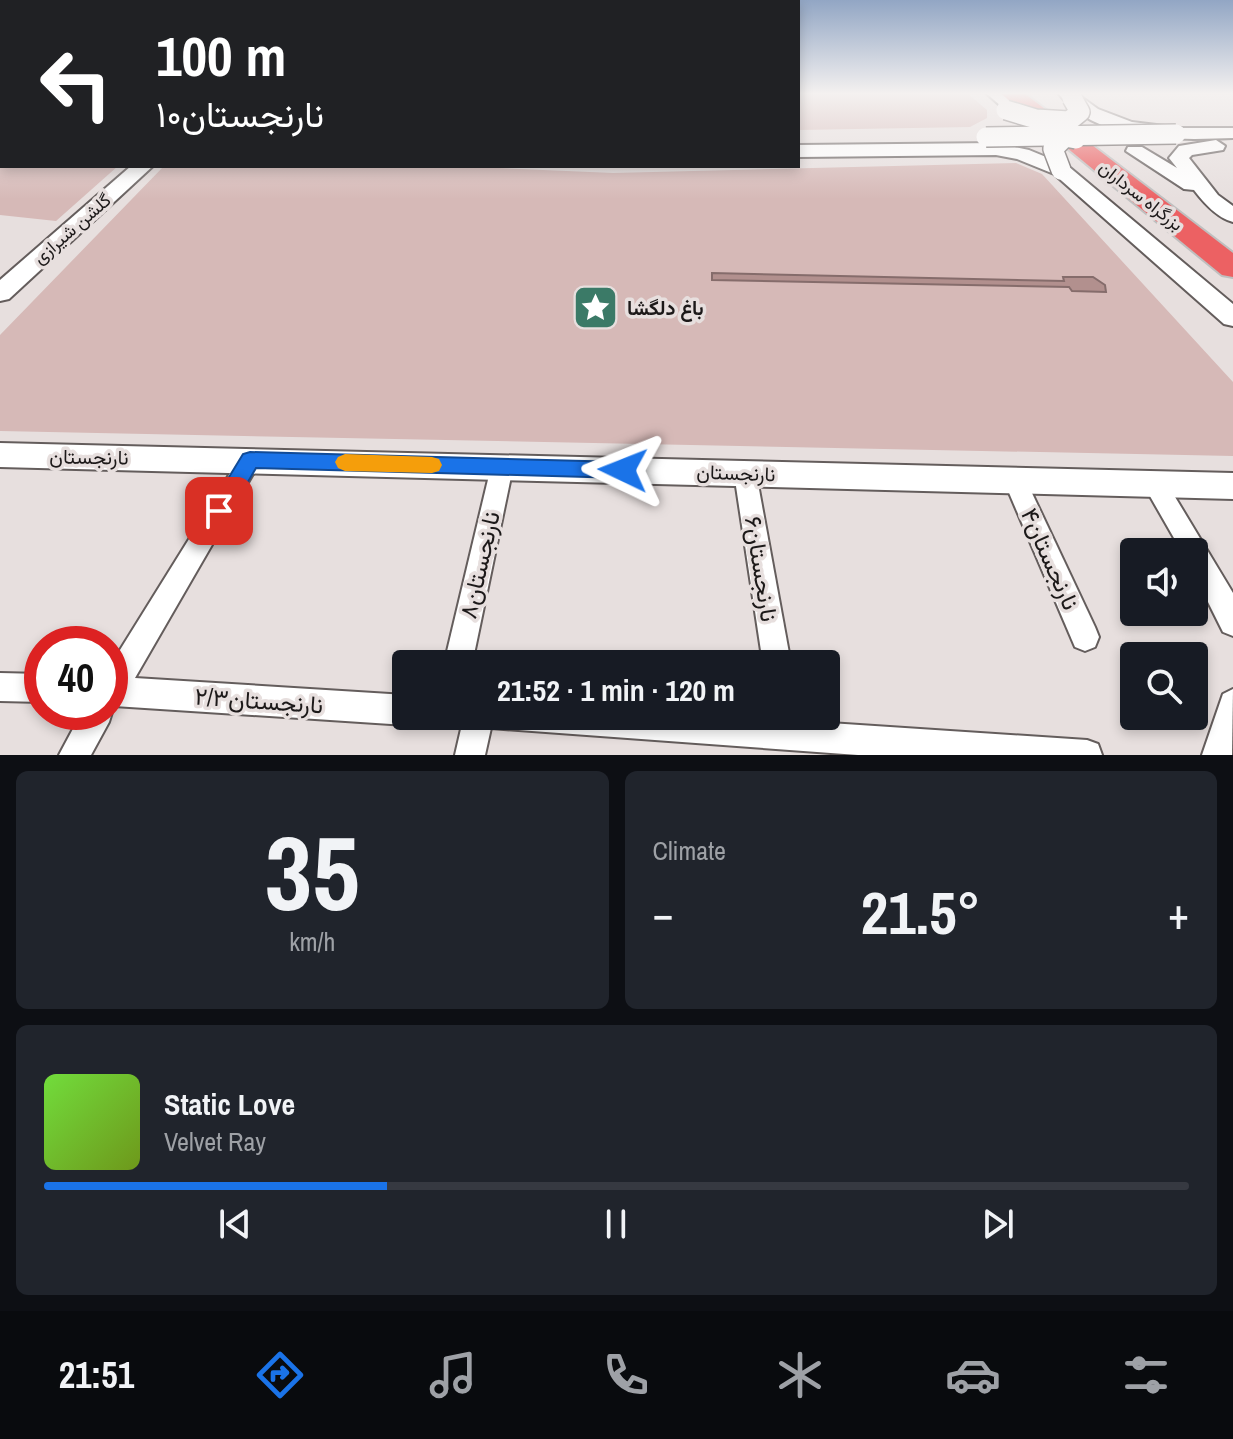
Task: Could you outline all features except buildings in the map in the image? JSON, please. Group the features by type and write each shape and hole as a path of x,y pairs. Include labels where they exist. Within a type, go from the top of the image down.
{"highway":[{"name":"بزرگراه سرداران","path":"1045,128 1233,268"},
{"name":"بزرگراه سرداران","path":"1082,128 1233,246"}],"main road":[{"path":"986,137 1000,128"},
{"path":"1039,128 1233,295"},
{"path":"1139,128 1176,134"},
{"path":"800,138 1233,133"},
{"path":"1065,137 1135,151 1233,216"},
{"path":"1061,170 1053,149 1065,137"},
{"path":"1211,199 1179,158 1186,150 1197,146 1233,145"},
{"path":"800,151 996,149 1022,154 1061,170 1233,318"},
{"name":"گلشن شیرازی","path":"3,288 141,168"},
{"name":"نارنجستان","path":"0,455 1233,486"}],"street":[{"path":"128,664 250,460"},
{"name":"۸نارنجستان","path":"461,650 502,467"},
{"name":"۶نارنجستان","path":"745,473 775,650"},
{"name":"۴نارنجستان","path":"1015,481 1085,637"},
{"path":"1155,484 1221,596 1233,623"},
{"path":"0,687 24,688"},
{"name":"۲/۳نارنجستان","path":"128,698 392,709"},
{"path":"1217,755 1233,704"},
{"path":"74,755 89,730"},
{"path":"470,755 476,730"},
{"path":"710,730 1087,755"}],"shaded area":[{"path":"800,128 899,128 800,130"},
{"name":"باغ دلگشا","path":"1016,163 1042,174 1233,382 1233,456 0,431 0,335 162,168 499,168 613,173"},
{"path":"0,168 116,168 56,221 0,215"},
{"path":"712,273 1064,281 1063,277 1093,277 1105,285 1106,292 1072,291 1069,287 712,280"}],"slow traffic":[{"path":"345,462 432,465"}],"place":[{"name":"باغ دلگشا","path":"596,308"}],"route":[{"path":"219,511 250,460 623,470"}]}
